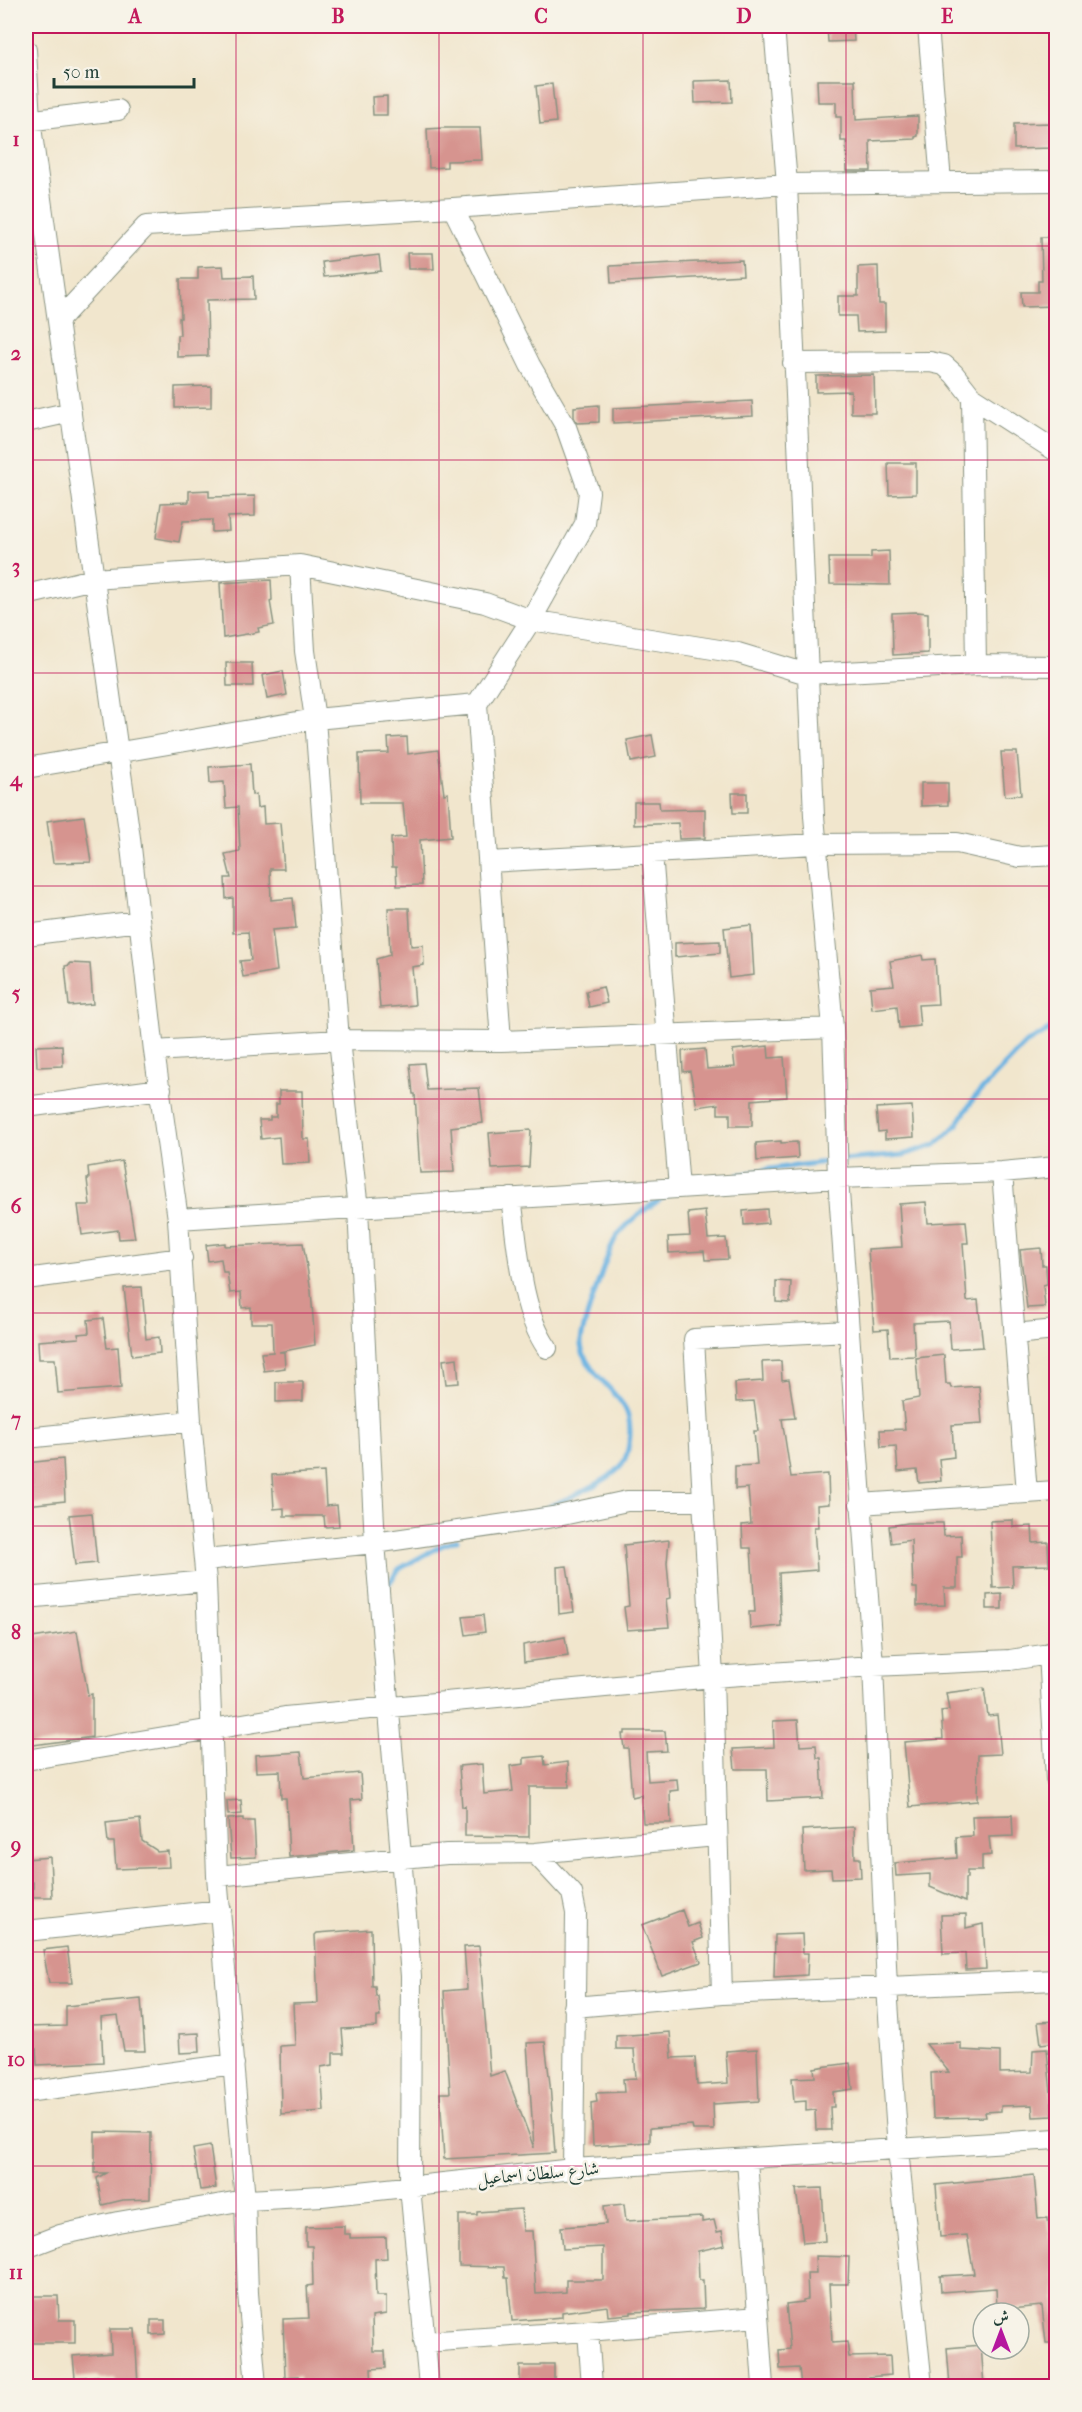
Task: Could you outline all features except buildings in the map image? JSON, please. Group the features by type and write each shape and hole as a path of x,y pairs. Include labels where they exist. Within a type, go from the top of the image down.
{"street":[{"path":"774,26 787,184 793,363 816,844 833,1028 838,1178 873,1666 887,1987 898,2149 922,2386"},
{"path":"928,26 940,182"},
{"path":"26,50 28,121 118,752 154,1051 161,1089 182,1258 192,1421 205,1560 217,1876 245,2200 248,2293 256,2386"},
{"path":"28,121 118,110"},
{"path":"58,321 146,226 453,208 787,184 1056,181"},
{"path":"453,208 530,365 566,427 589,492 585,524 531,620 477,704 501,1041"},
{"path":"793,363 944,365 972,397 1056,451"},
{"path":"972,397 976,665"},
{"path":"26,422 71,412"},
{"path":"300,564 305,651 315,719 339,1040 358,1209 375,1542 411,1976 410,2187 429,2386"},
{"path":"26,595 93,579 300,564 485,603 531,620 738,653 807,674 976,665 1056,666"},
{"path":"26,768 315,719 477,704"},
{"path":"489,862 816,844 957,843 1020,857 1056,855"},
{"path":"652,853 679,1188"},
{"path":"26,935 139,921"},
{"path":"154,1051 339,1040 501,1041 833,1028"},
{"path":"26,1107 161,1089"},
{"path":"178,1219 838,1178 1002,1172 1056,1167"},
{"path":"1002,1172 1027,1493"},
{"path":"511,1198 529,1311 539,1337 547,1348"},
{"path":"26,1279 182,1258"},
{"path":"1014,1334 1056,1329"},
{"path":"722,1994 713,1677 694,1339 849,1331"},
{"path":"26,1438 192,1421"},
{"path":"860,1504 1056,1491"},
{"path":"205,1560 375,1542 553,1517 627,1501 702,1501"},
{"path":"26,1598 206,1581"},
{"path":"26,1760 285,1717 713,1677 1010,1659 1053,1653 1056,1779"},
{"path":"217,1876 447,1854 535,1853 716,1836"},
{"path":"535,1853 572,1893 577,1933 573,2169"},
{"path":"26,1931 221,1910"},
{"path":"574,2007 722,1994 1056,1980"},
{"path":"26,2092 234,2064"},
{"name":"شارع سلطان اسماعيل","path":"26,2248 60,2235 118,2222 245,2200 322,2196 573,2169 747,2160 1056,2139"},
{"path":"747,2160 763,2386"},
{"path":"424,2342 758,2317"},
{"path":"588,2331 592,2386"}],"waterway":[{"path":"842,1160 903,1155 935,1145 956,1126 974,1098 1025,1044 1056,1026"},
{"path":"739,1175 833,1161"},
{"path":"536,1511 569,1498 605,1479 621,1466 627,1453 630,1437 628,1414 587,1361 581,1345 582,1338 608,1255 617,1236 640,1214 667,1195"},
{"path":"385,1589 399,1569 457,1540"}]}
